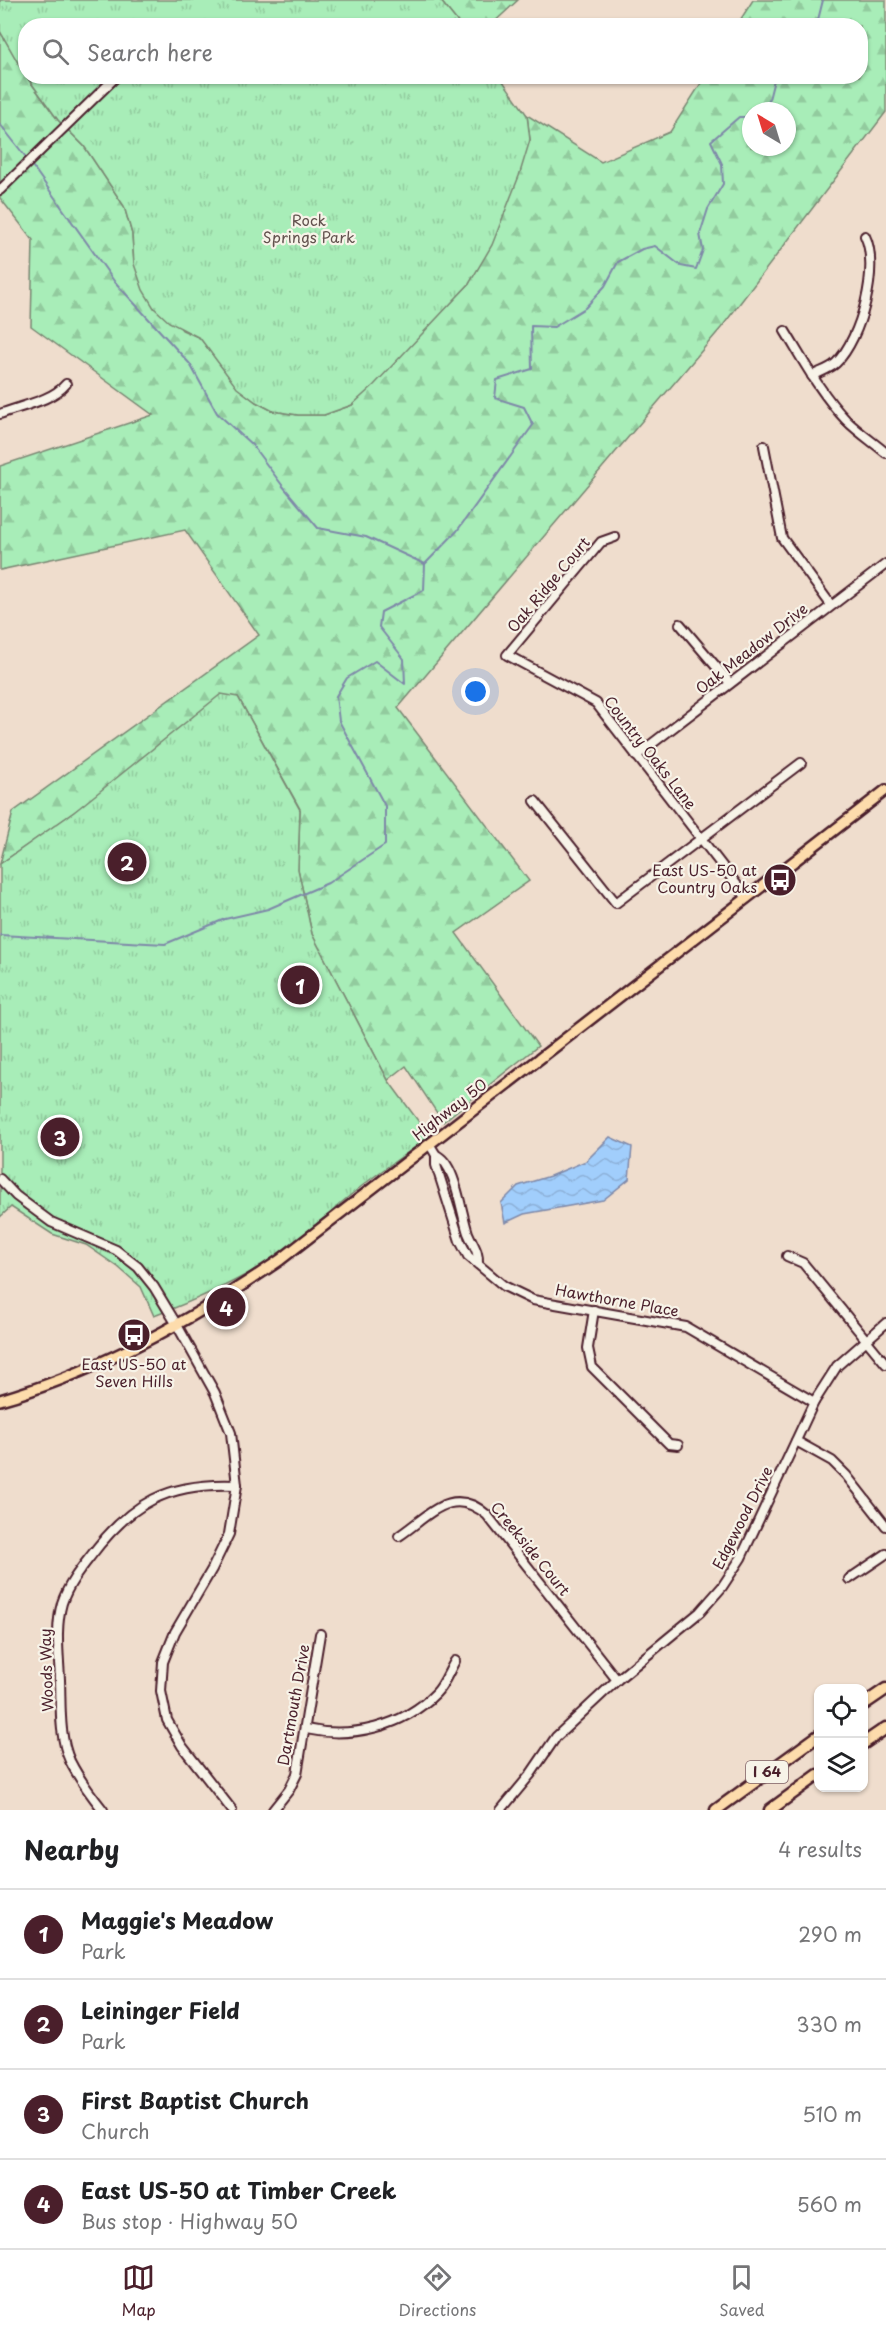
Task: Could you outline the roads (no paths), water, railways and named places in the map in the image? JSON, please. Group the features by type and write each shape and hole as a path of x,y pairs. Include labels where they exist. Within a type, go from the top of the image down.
{"highway":[{"path":"868,1701 886,1689"},
{"path":"868,1740 886,1728"},
{"name":"I 64","path":"716,1810 816,1738"},
{"name":"I 64","path":"770,1810 814,1779"}],"main road":[{"name":"Highway 50","path":"0,1400 57,1381 177,1325 280,1260 886,790"}],"street":[{"path":"0,190 109,84"},
{"path":"812,376 836,364 854,334 864,306 872,264 871,247 865,236"},
{"path":"786,331 812,376 847,421 886,453"},
{"path":"0,414 58,392 66,384"},
{"path":"764,446 783,538 831,605"},
{"name":"Oak Ridge Court","path":"507,655 601,542 615,537"},
{"name":"Oak Meadow Drive","path":"636,756 886,564"},
{"path":"680,624 730,683"},
{"name":"Country Oaks Lane","path":"507,655 596,703 747,898"},
{"path":"535,801 616,903 801,763"},
{"name":"Hawthorne Place","path":"430,1145 436,1155 436,1165 460,1241 468,1256 504,1286 533,1300 686,1327 814,1402"},
{"path":"0,1179 16,1196 51,1222 116,1250 138,1267 154,1287 177,1325 215,1393 231,1433 237,1485 229,1534 212,1569 175,1632 163,1662 161,1691 167,1720 182,1746 232,1810"},
{"path":"787,1256 803,1263 886,1364"},
{"path":"594,1310 588,1348 592,1366 669,1444 678,1445"},
{"name":"Edgewood Drive","path":"501,1810 530,1775 556,1737 617,1680 700,1612 722,1587 741,1558 814,1402 837,1366 886,1323"},
{"path":"796,1441 832,1461 886,1526"},
{"name":"Woods Way","path":"103,1810 70,1760 62,1724 58,1626 71,1582 105,1537 125,1517 149,1501 175,1490 208,1484 237,1485"},
{"name":"Creekside Court","path":"399,1536 450,1502 464,1502 477,1506 487,1515 617,1680"},
{"path":"849,1579 886,1554"},
{"name":"Dartmouth Drive","path":"273,1810 289,1790 297,1774 320,1634"},
{"path":"306,1729 324,1733 363,1731 408,1716 437,1692 455,1661"}],"water":[{"path":"610,1137 632,1147 629,1179 603,1200 524,1214 505,1223 501,1203 518,1186 586,1161"}],"waterway":[{"path":"818,18 823,0"},
{"path":"768,102 773,84"},
{"path":"425,564 457,531 533,425 524,407 495,398 497,380 532,369 531,326 554,327 585,308 605,286 618,262 642,249 655,246 681,266 696,269 703,250 700,234 708,209 723,184 722,164 711,141 739,117 742,117"},
{"path":"0,124 25,156"},
{"path":"33,167 114,281 190,364 217,413 252,445 318,528 366,537 425,564"},
{"path":"0,935 165,944 225,919 268,909 328,883 385,845 385,806 339,721 336,696 347,678 375,661 405,684 404,659 379,627 381,612 424,590 425,564"}],"place":[{"name":"Leininger Field","path":"127,862"},
{"name":"East US-50 at Country Oaks","path":"780,880"},
{"name":"Maggie's Meadow","path":"300,985"},
{"name":"First Baptist Church","path":"60,1137"},
{"name":"East US-50 at Timber Creek","path":"226,1307"},
{"name":"East US-50 at Seven Hills","path":"134,1335"}],"park label":[{"name":"Rock Springs Park","path":"309,230"}]}
